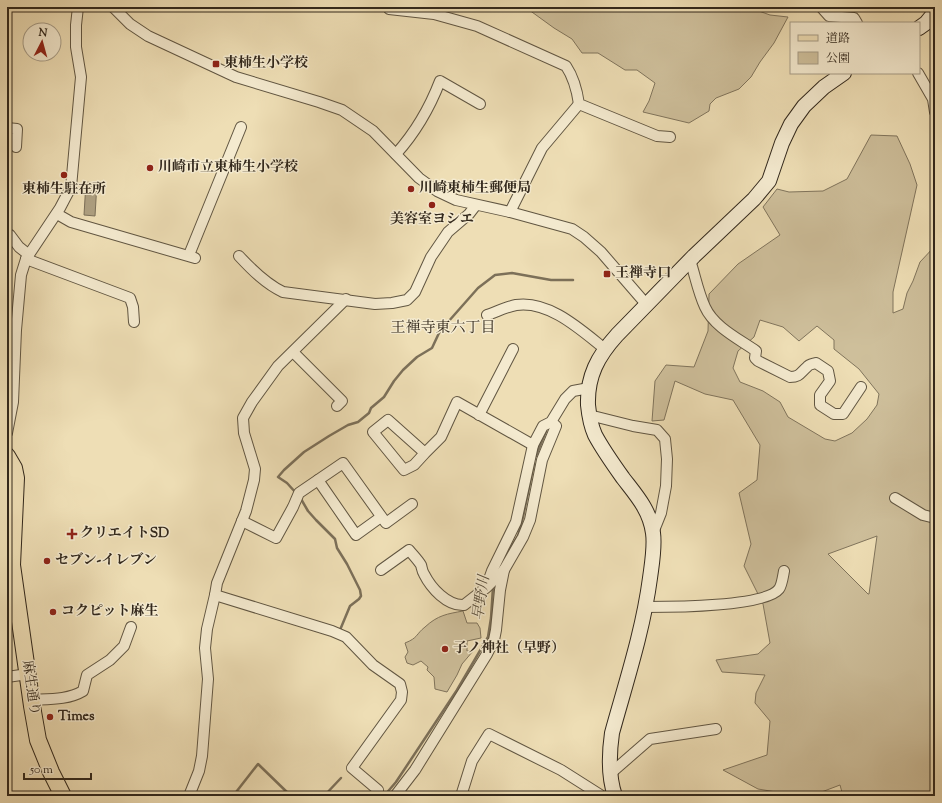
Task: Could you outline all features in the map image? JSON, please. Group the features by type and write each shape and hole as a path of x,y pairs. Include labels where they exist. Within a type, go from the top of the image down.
{"main road":[{"name":"麻生通り","path":"7,456 14,468 16,478 12,565 31,700 38,740 50,772 63,796"}],"street":[{"path":"7,433 13,402 16,325 22,271 28,257 57,214 71,187 81,77 76,47 78,7"},
{"path":"113,7 130,24 148,36 236,77 342,110 373,131 418,178 456,200 510,212 566,227 584,237 601,252 646,304"},
{"path":"820,7 829,16 854,18 856,22"},
{"path":"389,9 434,14 477,26 566,66 573,76 579,104 542,148 510,212"},
{"path":"920,27 926,23 935,12"},
{"path":"462,796 472,761 489,734 611,796 610,749 612,733 646,607 652,563 653,533 649,516 644,506 606,454 594,433 589,415 590,378 605,348 690,260 754,199 769,181 782,142 791,124 804,106 824,87 843,74"},
{"path":"919,74 934,99 935,112"},
{"path":"396,154 405,144 433,99 440,81 480,104"},
{"path":"579,104 657,136 670,137"},
{"path":"7,128 17,129 16,147"},
{"path":"57,214 71,222 192,256 241,128"},
{"path":"239,256 257,275 277,290 283,292 346,299 375,304 407,300 415,292 431,257 448,232 469,214 476,205"},
{"path":"7,234 28,257 130,298 133,307 134,322"},
{"path":"690,260 705,307 712,317 724,329 756,351 755,358 758,361 790,377 795,377 802,374 808,365 816,363 828,371 830,381 820,395 820,405 834,414 843,414 861,387"},
{"path":"189,796 199,771 205,729 208,679 205,648 207,629 216,595 217,583 246,511 253,484 254,469 244,433 243,418 252,402 278,366 346,299"},
{"path":"487,315 516,305 542,308 554,312 575,325 605,348"},
{"path":"479,414 513,349"},
{"path":"293,352 342,402 337,406"},
{"path":"488,585 492,571 516,522 533,445 543,426 551,422 565,398 573,391 589,388"},
{"path":"425,453 388,420 372,432 404,470 414,465 441,437 457,402 533,445"},
{"path":"589,415 633,426 657,430 665,439 667,459 666,486 661,514 653,533"},
{"path":"381,570 409,550 420,564 429,583 453,604 464,604 488,585 501,572 522,537 530,520 542,460 556,426 551,422"},
{"path":"242,521 276,538 299,493 343,463 386,523 412,504"},
{"path":"318,480 356,535 381,516"},
{"path":"894,498 923,515 935,518"},
{"path":"646,607 726,604 769,596 779,589 784,571"},
{"path":"395,796 415,770 487,654 494,640 501,572"},
{"path":"216,595 346,637 373,665 400,684 402,692 401,700 352,768 378,790 374,796"},
{"path":"31,700 64,698 75,696 83,691 86,675 110,660 124,646 131,627"},
{"path":"7,677 28,674"},
{"path":"611,774 650,739 716,729"}],"green space":[{"path":"525,7 755,7 756,10 770,15 788,17 774,43 751,77 739,89 716,98 710,104 709,111 689,123 643,112 649,101 655,83 637,70 625,70 598,53 582,53 572,39"},
{"path":"871,135 897,136 910,164 917,185 893,292 893,313 903,309 907,293 920,262 935,246 935,796 843,796 840,785 811,796 800,796 758,789 723,770 767,755 770,721 755,703 756,693 765,675 722,672 716,660 758,654 770,643 763,604 744,566 751,544 739,493 757,480 760,445 733,400 705,394 675,381 664,420 652,421 655,381 666,365 694,367 708,331 709,294 738,264 780,235 763,207 777,189 789,192 823,191 847,179","holes":["760,320 783,327 799,341 817,326 834,340 834,349 859,369 879,394 877,405 867,419 852,433 835,441 825,439 788,417 780,402 763,391 740,382 733,368 738,351 754,337","877,536 869,594 868,594 828,554"]},
{"path":"463,611 467,623 477,623 480,628 481,638 467,641 467,651 473,651 462,664 447,692 435,689 434,677 427,670 428,667 421,661 413,665 407,663 405,657 408,652 405,643 439,617"}],"shaded area":[{"path":"86,182 97,183 95,216 84,215"}],"waterway":[{"path":"296,493 287,483 278,477 284,470 304,452 348,425 358,422 369,413 371,408 384,397 403,370 417,357 432,348 439,333 478,288 495,275 512,273 551,280 573,280"},
{"name":"早野川","path":"536,456 546,431"},
{"name":"早野川","path":"501,563 518,536 534,463"},
{"path":"301,499 308,511 335,539 337,548 360,590 361,596 350,606 340,630"},
{"name":"早野川","path":"384,796 396,782 457,690 488,637 493,587"},
{"path":"233,796 258,764 291,796"},
{"path":"324,796 341,778"}],"place":[{"name":"東柿生小学校","path":"216,64"},
{"name":"川崎市立東柿生小学校","path":"150,168"},
{"name":"東柿生駐在所","path":"64,175"},
{"name":"川崎東柿生郵便局","path":"411,189"},
{"name":"美容室ヨシエ","path":"432,205"},
{"name":"王禅寺口","path":"607,274"},
{"name":"クリエイトSD","path":"72,534"},
{"name":"セブン-イレブン","path":"47,561"},
{"name":"コクピット麻生","path":"53,612"},
{"name":"子ノ神社（早野）","path":"445,649"},
{"name":"Times","path":"50,717"}],"district":[{"name":"王禅寺東六丁目","path":"443,328"}]}
